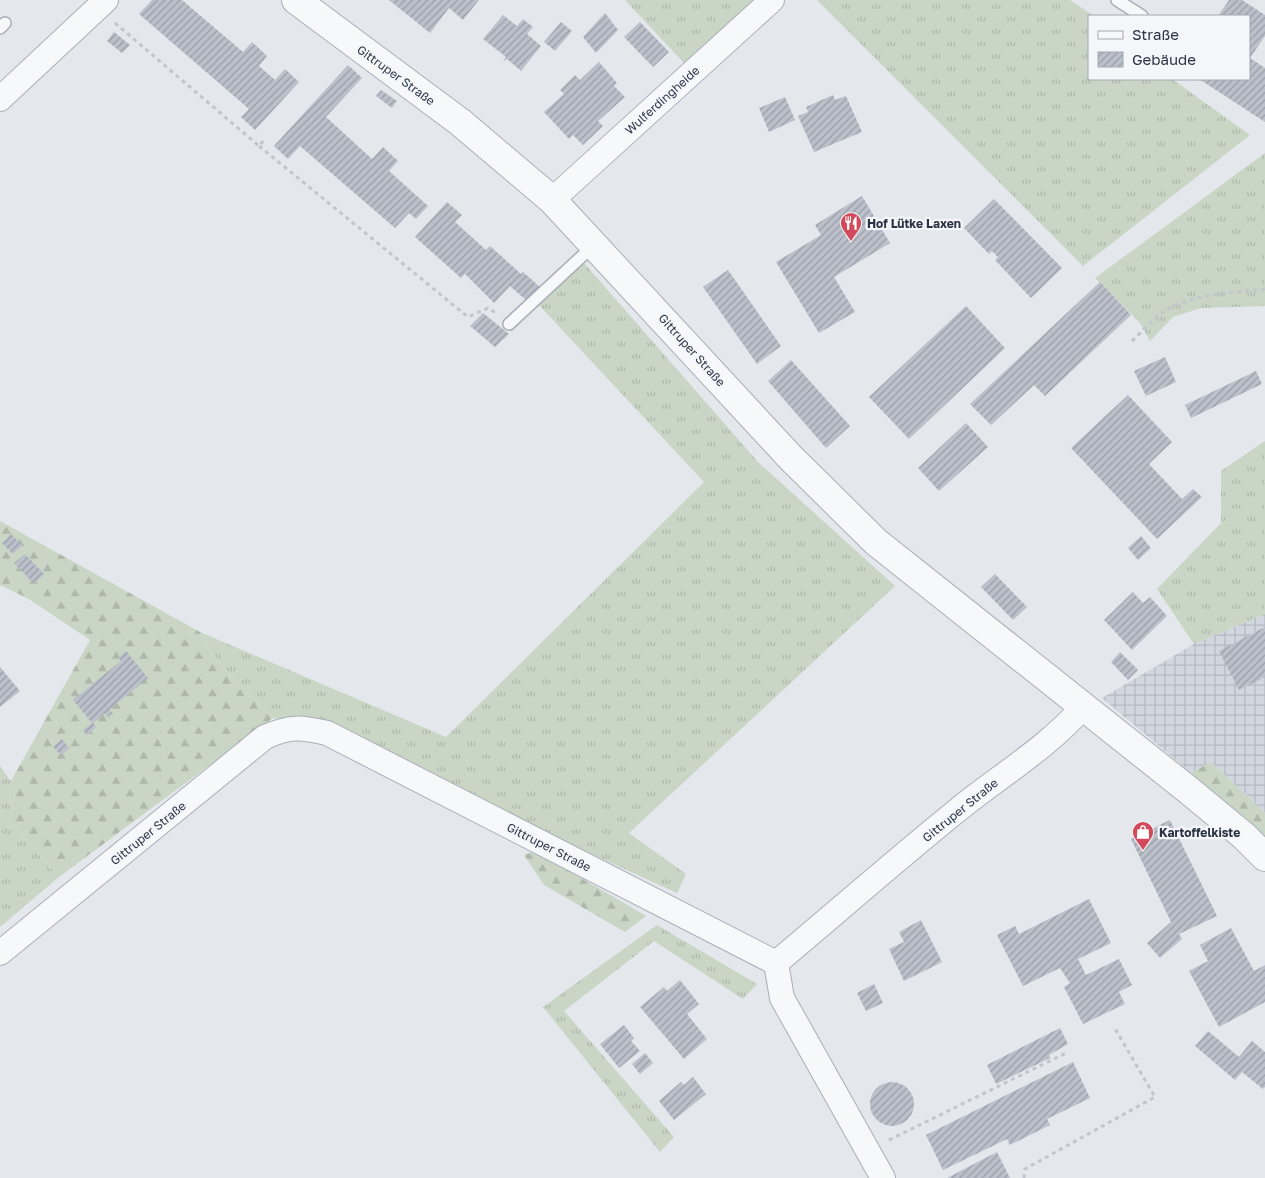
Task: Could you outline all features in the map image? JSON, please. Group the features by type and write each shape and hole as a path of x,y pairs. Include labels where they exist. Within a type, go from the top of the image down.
{"street":[{"name":"Gittruper Straße","path":"296,0 460,122 552,200 790,458 876,542 1204,803 1244,836 1265,857"},
{"name":"Wulferdingheide","path":"552,200 772,0"},
{"path":"0,99 103,3"},
{"name":"Gittruper Straße","path":"0,953 265,737 285,728 303,727 327,733 776,963 960,808 1046,744 1083,708"},
{"path":"776,963 782,998 883,1178"}],"lane":[{"path":"1117,0 1140,15"},
{"path":"509,324 594,245"}],"path":[{"path":"103,3 115,23 260,146 468,317 488,308 509,324"},
{"path":"260,146 264,140"},
{"path":"1132,341 1162,312 1184,302 1199,297 1265,289"},
{"path":"1024,1178 1025,1169 1155,1098 1114,1027"},
{"path":"867,1152 957,1105 1066,1053"}],"shaded area":[{"path":"1265,614 1265,813 1211,762 1191,773 1102,698 1194,644"}],"green space":[{"path":"625,0 756,0 684,63"},
{"path":"817,0 1070,0 1092,15 1088,15 1088,80 1173,80 1250,135 1083,266"},
{"path":"1265,153 1265,306 1201,308 1173,317 1150,341 1140,323 1095,278"},
{"path":"584,263 758,462 895,586 629,833 686,874 677,893 563,841 339,725 273,718 222,667 200,632 446,737 704,482 538,304"},
{"path":"1265,441 1265,614 1194,644 1157,589 1221,523 1221,471"},
{"path":"0,521 200,632 222,667 273,718 59,877 10,822 11,781 90,640 29,599 0,585"},
{"path":"1211,762 1265,813 1265,841 1191,773"},
{"path":"0,766 11,781 10,822 59,877 0,927"},
{"path":"535,851 646,916 625,932 544,885 524,855"},
{"path":"657,925 757,984 743,999 654,941 564,1011 674,1137 660,1152 543,1007"}],"building":[{"path":"152,0 182,0 243,52 252,42 267,56 259,66 275,80 285,69 299,82 255,130 241,117 249,109 139,14"},
{"path":"389,0 479,0 463,20 449,8 430,33"},
{"path":"1229,0 1242,0 1265,15 1265,36 1250,58 1250,15 1219,15"},
{"path":"605,13 618,30 596,53 583,37"},
{"path":"503,15 517,26 523,19 533,27 527,34 541,46 521,71 507,59 503,61 506,57 483,39"},
{"path":"561,22 572,31 555,51 544,42"},
{"path":"640,22 669,52 653,67 624,37"},
{"path":"114,32 130,45 122,53 107,41"},
{"path":"1250,58 1265,68 1265,122 1201,80 1250,80"},
{"path":"599,62 617,83 614,86 625,97 598,121 603,126 583,145 573,135 569,139 544,112 564,94 560,90 575,75 580,80"},
{"path":"348,65 362,78 326,117 372,159 383,147 398,161 389,171 428,206 416,219 409,213 395,228 300,146 288,159 274,146"},
{"path":"381,90 397,101 392,108 376,96"},
{"path":"833,95 835,100 846,96 862,132 814,152 798,116 808,112 806,107"},
{"path":"785,97 795,120 769,132 759,108"},
{"path":"862,196 890,243 834,277 855,312 819,333 776,262 821,235 815,225"},
{"path":"994,199 1062,268 1031,298 995,260 998,257 992,251 989,254 964,228"},
{"path":"447,202 462,215 455,222 486,250 490,246 521,274 523,272 540,287 527,301 510,286 494,303 465,274 461,278 415,237"},
{"path":"728,270 781,346 757,364 703,287"},
{"path":"1100,282 1131,315 1045,396 1034,385 991,425 970,404"},
{"path":"966,306 1005,348 909,439 869,397"},
{"path":"483,313 509,334 495,347 470,326"},
{"path":"1165,357 1176,382 1146,396 1134,371"},
{"path":"791,360 850,426 826,448 768,381"},
{"path":"1256,371 1262,384 1191,418 1185,405"},
{"path":"1128,395 1172,442 1149,464 1182,499 1193,489 1202,497 1157,539 1071,448"},
{"path":"966,423 988,447 939,491 918,468"},
{"path":"11,534 22,545 13,554 2,543"},
{"path":"1141,536 1151,548 1138,560 1128,548"},
{"path":"25,554 44,574 34,584 14,563"},
{"path":"995,574 1027,607 1013,620 981,587"},
{"path":"1133,592 1143,603 1150,597 1167,616 1132,650 1104,620"},
{"path":"1265,627 1265,677 1239,690 1219,651"},
{"path":"126,651 148,678 109,710 113,713 108,717 105,713 93,723 96,727 87,735 83,730 92,723 73,700 121,661 118,658"},
{"path":"1120,652 1138,670 1128,680 1111,662"},
{"path":"0,667 20,691 0,707"},
{"path":"62,739 69,748 61,755 53,747"},
{"path":"1170,820 1217,916 1179,934 1182,939 1160,958 1147,943 1171,922 1131,839"},
{"path":"1089,899 1111,943 1078,959 1086,975 1119,959 1132,985 1119,992 1125,1004 1083,1024 1064,987 1070,983 1060,968 1023,986 997,935 1015,926 1019,934"},
{"path":"921,920 942,962 904,981 889,949 904,942 899,932"},
{"path":"1231,928 1254,971 1265,965 1265,1002 1219,1027 1189,971 1208,961 1200,945"},
{"path":"680,980 699,1004 687,1014 707,1039 684,1059 640,1007 664,987 667,991"},
{"path":"874,984 883,1003 866,1011 857,993"},
{"path":"624,1025 634,1038 631,1041 640,1051 619,1068 600,1044"},
{"path":"1060,1028 1068,1044 1049,1055 1050,1058 996,1084 987,1065"},
{"path":"1208,1031 1239,1057 1252,1041 1265,1052 1265,1087 1263,1089 1242,1072 1235,1080 1195,1046"},
{"path":"645,1053 653,1063 640,1074 632,1064"},
{"path":"1073,1062 1090,1098 1047,1119 1050,1125 1010,1145 1007,1139 943,1170 926,1135"},
{"path":"693,1077 706,1094 674,1120 659,1101 681,1082 684,1085"},
{"path":"892,1082 904,1086 910,1092 914,1104 910,1116 904,1122 892,1126 880,1122 874,1116 870,1104 874,1092 880,1086"},
{"path":"997,1152 1010,1178 947,1178"}],"place":[{"name":"Hof Lütke Laxen","path":"851,242"},
{"name":"Kartoffelkiste","path":"1143,851"}]}
